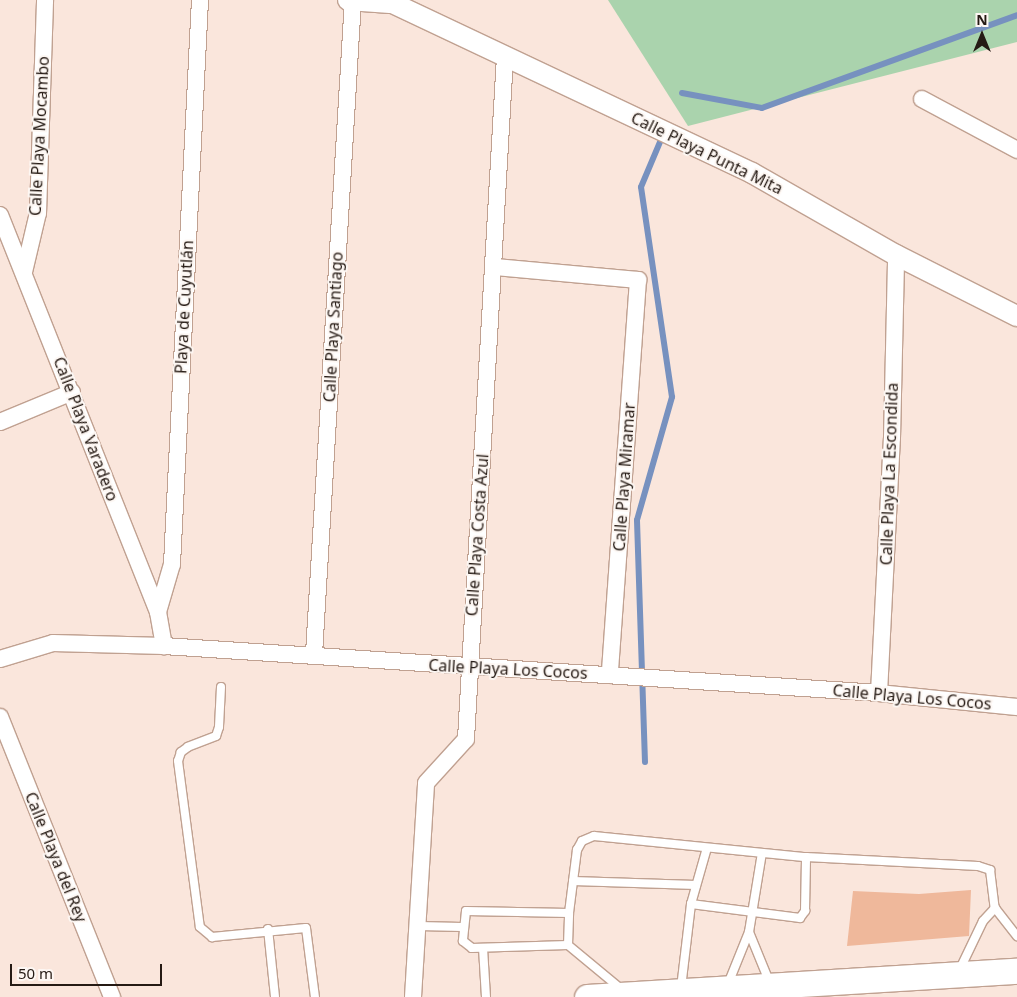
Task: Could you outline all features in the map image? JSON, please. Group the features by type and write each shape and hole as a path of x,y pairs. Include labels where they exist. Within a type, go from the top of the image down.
{"main road":[{"path":"587,997 957,977 1017,971"}],"street":[{"name":"Calle Playa Mocambo","path":"24,272 38,212 45,0"},
{"name":"Playa de Cuyutlán","path":"158,612 172,564 200,0"},
{"path":"351,1 388,2"},
{"name":"Calle Playa Santiago","path":"314,654 351,1"},
{"name":"Calle Playa Punta Mita","path":"388,2 752,173 896,255 1017,316"},
{"name":"Calle Playa Costa Azul","path":"413,997 419,926 426,783 466,739 468,668 495,268 505,57"},
{"path":"922,99 1017,150"},
{"name":"Calle Playa Varadero","path":"0,215 158,612 164,646"},
{"name":"Calle Playa La Escondida","path":"879,693 892,438 896,255"},
{"name":"Calle Playa Miramar","path":"495,268 638,280 610,675"},
{"path":"0,422 72,392"},
{"name":"Calle Playa Los Cocos","path":"0,659 53,643 164,646 314,654 468,668 634,676 879,693 1017,706"},
{"name":"Calle Playa del Rey","path":"0,717 112,997"}],"lane":[{"path":"221,688 220,727 216,736 188,747 181,752 178,761 200,928 212,937 268,929 306,928 315,997"},
{"path":"568,945 569,913 577,850 582,841 594,836 806,857 978,866 990,870 995,908 1017,936"},
{"path":"680,992 691,904 707,848"},
{"path":"726,989 749,932 762,853"},
{"path":"691,904 800,918 805,910 806,857"},
{"path":"573,881 696,885"},
{"path":"957,977 983,921 995,908"},
{"path":"569,913 470,910 464,915 462,927 466,947 568,945 628,995"},
{"path":"419,926 462,927"},
{"path":"268,929 275,997"},
{"path":"749,932 771,986"},
{"path":"483,948 486,997"}],"green space":[{"path":"608,0 1017,0 1017,42 688,126"}],"building":[{"path":"971,890 969,936 847,946 853,891 919,894"}],"waterway":[{"path":"682,93 762,108 1017,15"},
{"path":"645,762 637,520 672,397 641,187 663,135"}]}
